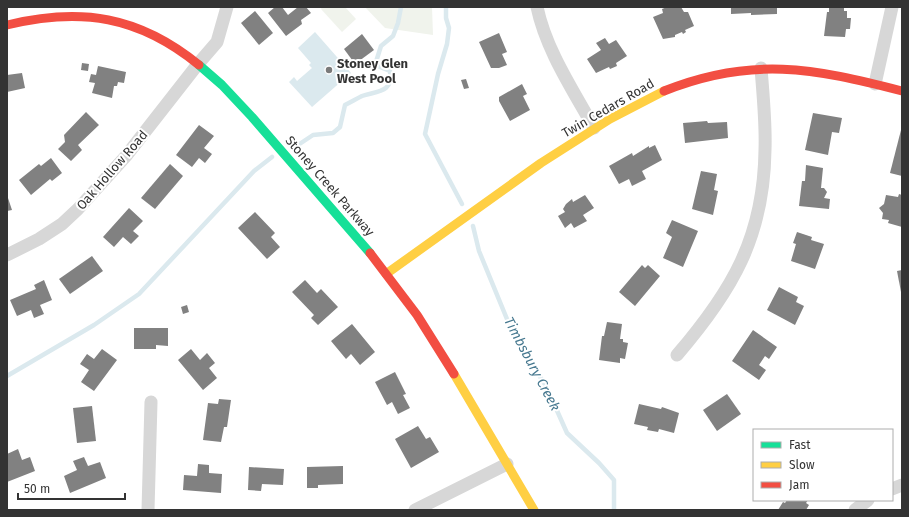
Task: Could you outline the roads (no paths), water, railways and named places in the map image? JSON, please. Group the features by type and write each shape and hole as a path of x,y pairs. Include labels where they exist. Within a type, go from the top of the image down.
{"street":[{"name":"Oak Hollow Road","path":"7,255 39,239 78,209 126,156 198,64 218,42 227,7"},
{"path":"537,7 540,21 549,43 594,128"},
{"path":"875,84 892,17 892,7"},
{"name":"Stoney Creek Parkway","path":"7,25 46,16 74,16 102,19 127,25 152,34 175,46 198,64 238,101 323,197 414,310 476,408 534,510"},
{"path":"677,355 703,325 726,292 740,268 750,242 756,220 764,162 761,68"},
{"name":"Twin Cedars Road","path":"386,274 524,173 594,128 646,98 676,85 712,75 761,68 804,70 841,75 902,91"},
{"path":"148,510 151,402"},
{"path":"415,510 507,464"},
{"path":"855,510 867,501"}],"waterway":[{"path":"295,147 313,135 333,133 340,127 345,105 362,96 378,92 387,87 391,78 390,71 375,65 381,46 393,36 398,23 401,7"},
{"name":"Timbsbury Creek","path":"446,7 446,18 449,28 447,44 438,74 425,134 462,204"},
{"path":"7,376 94,325 139,294 254,171 272,157"},
{"name":"Timbsbury Creek","path":"473,226 479,251 514,336 546,386 567,433 599,463 614,480 614,510"}],"place":[{"name":"Stoney Glen West Pool","path":"329,70"}]}
